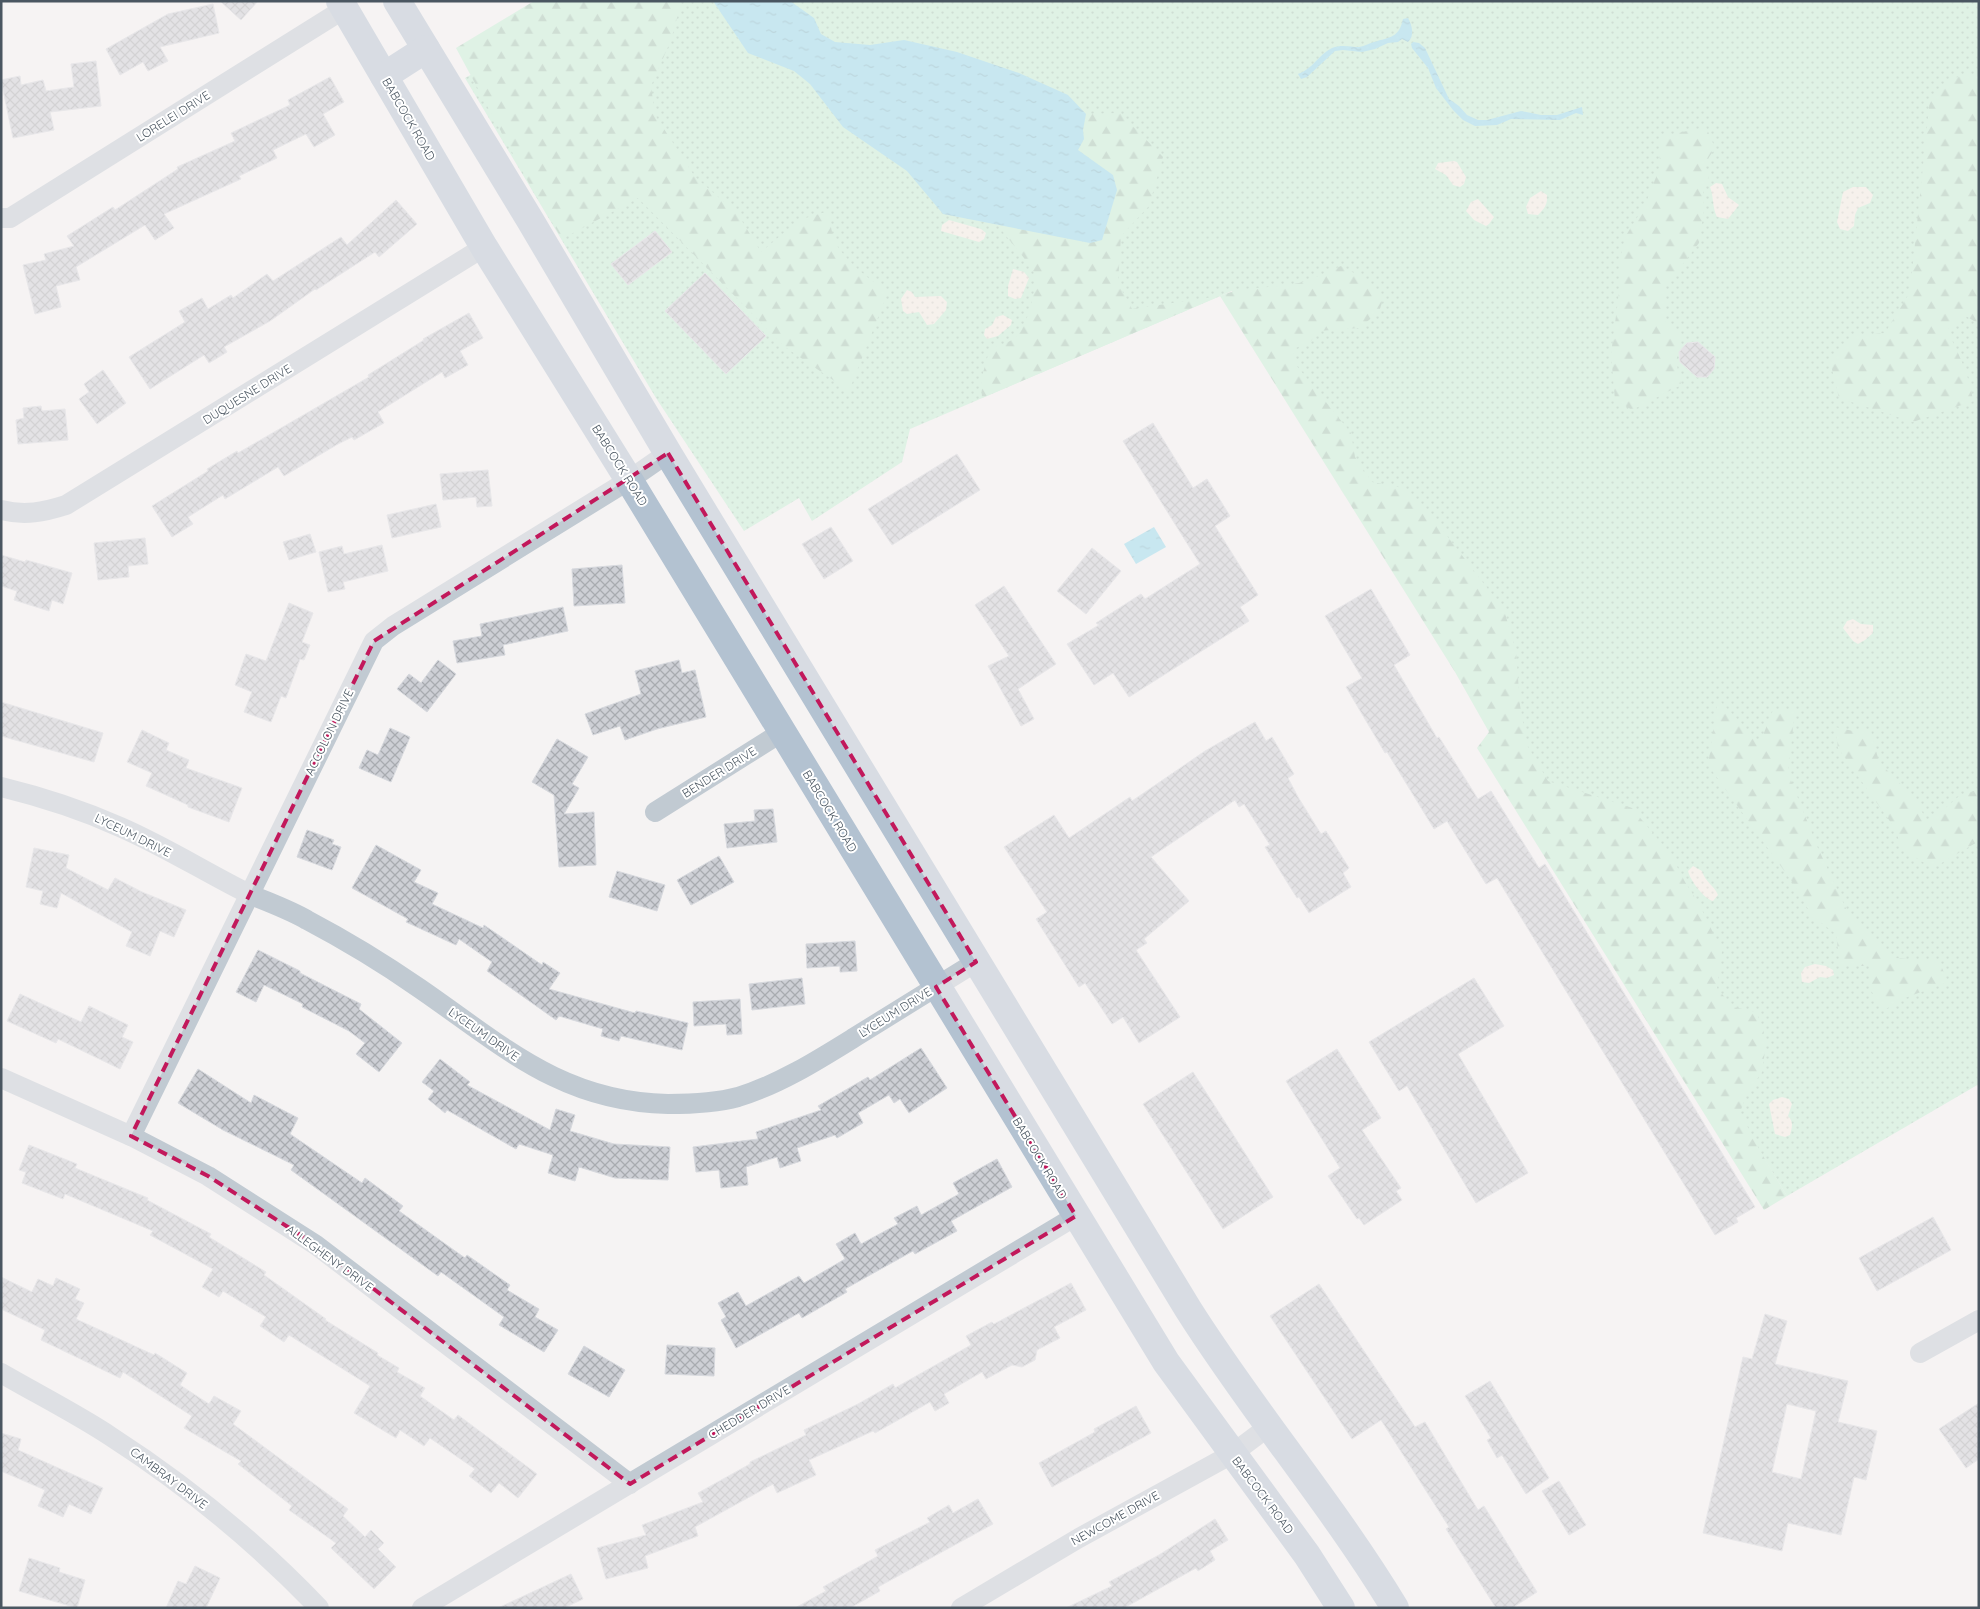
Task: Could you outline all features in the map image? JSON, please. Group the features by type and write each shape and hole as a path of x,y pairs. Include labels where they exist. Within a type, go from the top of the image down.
{"main road":[{"path":"397,1 668,453 1184,1303 1395,1608"},
{"name":"BABCOCK ROAD","path":"342,5 484,247 629,480 1166,1362 1307,1555 1341,1608"},
{"path":"384,76 426,50"}],"street":[{"name":"LORELEI DRIVE","path":"1,218 10,218 342,5"},
{"name":"DUQUESNE DRIVE","path":"1,510 17,514 46,511 66,505 484,247"},
{"name":"ACCOLON DRIVE","path":"131,1136 374,641 393,626 629,480 668,453"},
{"name":"BENDER DRIVE","path":"655,812 782,732"},
{"name":"LYCEUM DRIVE","path":"1,787 78,809 123,828 249,894 306,919 365,953 538,1070 565,1083 594,1093 624,1100 654,1104 685,1104 715,1102 738,1097 809,1065 976,962"},
{"name":"ALLEGHENY DRIVE","path":"1,1078 131,1136 208,1176 316,1245 630,1484"},
{"name":"CHEDDER DRIVE","path":"422,1608 1076,1216"},
{"path":"1920,1353 1979,1320"},
{"name":"CAMBRAY DRIVE","path":"1,1373 109,1435 175,1480 242,1536 297,1585 319,1608"},
{"name":"NEWCOME DRIVE","path":"961,1608 1079,1538 1232,1454 1268,1427"}],"highlighted area":[{"path":"668,453 976,962 936,987 1076,1216 630,1484 316,1245 208,1176 131,1136 374,641"}],"green space":[{"path":"534,1 678,1 680,7 671,40 651,86 655,115 695,177 737,213 761,252 799,220 829,211 833,236 837,246 862,273 888,292 849,391 785,347 638,198 562,239 532,189 456,48"},
{"path":"600,1 1979,1 1979,1084 1787,1196 1232,291 910,429 902,462 812,521 799,498 744,531 656,398 465,78 601,4"},
{"path":"1979,73 1979,324 1964,315 1947,330 1966,373 1973,401 1913,422 1839,398 1830,361 1853,336 1885,333 1910,292 1930,98 1953,78"},
{"path":"1120,113 1163,157 1149,206 1121,236 1118,283 1132,309 1220,296 982,398 981,380 990,348 1009,342 1021,331 1028,315 1035,287 1034,273 1031,268 997,224 1090,243 1113,175 1078,150 1084,139 1083,130 1086,114"},
{"path":"1706,127 1715,148 1702,168 1709,177 1703,186 1704,210 1699,243 1665,287 1664,320 1682,338 1676,361 1681,385 1632,410 1615,400 1611,354 1620,285 1621,256 1625,237 1645,205 1660,167 1659,137"},
{"path":"1341,266 1356,274 1384,296 1379,312 1359,328 1318,331 1311,341 1296,348 1293,356 1296,365 1351,433 1355,457 1372,482 1403,488 1441,528 1504,610 1516,651 1520,705 1527,745 1548,781 1632,808 1671,855 1699,904 1722,951 1717,988 1733,1007 1756,1012 1763,1028 1765,1051 1762,1072 1747,1094 1740,1112 1760,1151 1787,1196 1764,1210 1477,748 1489,732 1455,672 1220,296 1238,290 1299,283"},
{"path":"1718,699 1760,743 1773,710 1795,710 1788,773 1817,846 1849,915 1893,958 1939,961 1948,982 1902,999 1883,1011 1869,987 1870,966 1840,966 1836,934 1812,916 1795,886 1708,765"},
{"path":"1835,727 1853,731 1871,731 1879,762 1915,799 1928,823 1958,797 1979,789 1979,841 1933,868 1903,850 1894,827 1838,748"}],"sand":[{"path":"1457,162 1466,177 1464,184 1460,187 1453,185 1446,175 1435,169 1438,163"},
{"path":"1716,183 1722,184 1728,197 1739,205 1728,219 1717,217 1715,213 1710,187"},
{"path":"1853,187 1866,187 1873,195 1870,203 1858,208 1854,226 1848,231 1840,229 1837,222 1843,192"},
{"path":"1541,191 1547,195 1545,206 1538,215 1528,214 1526,207 1530,198"},
{"path":"1478,199 1494,217 1486,226 1474,220 1466,211 1471,202"},
{"path":"949,220 981,229 986,233 984,239 979,242 941,231 942,225"},
{"path":"1013,269 1024,272 1029,278 1021,298 1015,299 1008,296 1008,286"},
{"path":"907,290 912,292 915,297 941,296 947,302 946,310 934,324 927,325 919,312 907,314 903,311 901,299"},
{"path":"1003,315 1012,320 1011,325 998,336 987,339 984,335 985,329 992,325 996,317"},
{"path":"1853,619 1861,624 1873,625 1873,633 1858,644 1853,641 1843,628 1847,621"},
{"path":"1693,866 1702,871 1718,895 1713,901 1709,900 1698,889 1691,879 1688,871"},
{"path":"1815,964 1826,966 1833,970 1834,975 1827,978 1820,977 1809,983 1802,982 1801,973 1805,967"},
{"path":"1782,1097 1789,1099 1792,1104 1788,1116 1792,1123 1790,1135 1785,1137 1775,1134 1769,1104 1773,1100"}],"water":[{"path":"713,1 790,1 814,18 821,34 835,42 870,45 904,40 957,52 1019,73 1068,95 1086,114 1083,130 1084,139 1078,150 1113,175 1117,190 1102,240 1090,243 943,214 907,171 843,127 810,84 794,71 748,53"},
{"path":"1408,18 1412,27 1412,37 1408,42 1402,39 1398,42 1388,43 1362,52 1335,51 1307,77 1301,79 1298,74 1308,69 1332,48 1343,46 1359,47 1393,36 1399,30 1403,19"},
{"path":"1413,42 1419,43 1425,48 1449,99 1467,115 1478,120 1487,120 1521,111 1541,115 1557,115 1582,107 1583,115 1576,113 1560,120 1511,119 1497,125 1475,126 1463,120 1436,88 1428,68 1412,48 1411,44"},
{"path":"1154,527 1166,547 1136,564 1124,544"}],"building":[{"path":"220,1 258,1 241,20"},
{"path":"213,4 219,33 160,47 168,61 148,71 143,62 120,75 106,49 168,14"},
{"path":"96,61 101,106 50,112 54,130 13,138 1,80 20,76 21,85 43,80 46,91 74,87 71,64"},
{"path":"330,77 344,102 323,114 335,135 314,147 306,134 273,150 277,158 239,176 241,179 164,214 174,228 155,240 145,225 76,267 80,280 56,286 61,307 35,314 23,265 46,260 44,254 74,246 67,236 113,207 115,210 178,169 177,167 235,141 231,133 290,105 288,100"},
{"path":"396,200 417,224 379,257 375,252 315,289 270,321 224,347 227,352 209,363 204,355 150,389 129,357 185,322 179,311 202,298 208,309 231,295 233,298 267,274 273,281 341,237 347,245"},
{"path":"655,231 672,252 628,285 611,264"},
{"path":"705,273 766,336 726,374 665,311"},
{"path":"469,313 483,338 460,351 468,365 445,378 442,372 378,412 384,423 354,440 352,437 338,444 284,476 278,467 225,499 223,495 188,517 193,524 172,537 152,506 208,471 207,469 369,377 368,375 423,339"},
{"path":"1698,342 1715,357 1714,369 1707,377 1697,377 1680,362 1679,352 1687,343"},
{"path":"103,370 126,403 97,424 79,399 89,392 84,384"},
{"path":"41,406 42,411 65,409 68,440 18,444 16,420 24,418 23,408"},
{"path":"1153,423 1193,488 1207,479 1230,516 1215,526 1258,595 1240,607 1249,621 1129,697 1113,673 1094,685 1067,644 1099,625 1096,623 1141,594 1145,599 1200,564 1123,441"},
{"path":"957,454 980,490 892,545 868,509"},
{"path":"488,470 492,506 477,507 476,497 443,500 440,474"},
{"path":"436,504 441,527 392,538 387,515"},
{"path":"831,527 853,561 824,579 802,544"},
{"path":"310,534 316,552 289,560 283,542"},
{"path":"145,538 148,564 128,566 129,577 98,580 94,543"},
{"path":"382,545 388,571 343,582 345,589 328,592 319,552 342,546 344,554"},
{"path":"1092,548 1121,571 1086,614 1057,591"},
{"path":"1,555 72,573 63,604 52,600 49,611 14,600 17,591 1,586"},
{"path":"622,565 625,603 574,606 572,569"},
{"path":"1004,586 1056,664 1018,689 1034,719 1021,726 988,666 1009,656 975,605"},
{"path":"1371,589 1410,655 1394,665 1437,738 1439,737 1478,799 1491,791 1539,868 1545,864 1755,1207 1736,1218 1738,1222 1715,1235 1497,878 1486,884 1447,821 1434,829 1387,752 1385,753 1346,687 1362,678 1325,616"},
{"path":"289,603 313,613 302,642 310,645 304,660 300,659 286,698 281,696 271,722 244,712 252,692 235,685 246,654 266,661"},
{"path":"563,607 568,631 503,645 505,655 457,663 453,641 482,636 480,624"},
{"path":"438,660 456,674 427,712 397,689 409,674 421,683"},
{"path":"679,660 682,673 695,670 706,717 657,729 625,740 620,726 593,735 585,714 641,694 635,671"},
{"path":"1,702 103,733 94,762 1,736"},
{"path":"1255,722 1266,741 1272,737 1294,774 1288,778 1298,797 1321,834 1326,831 1349,868 1343,873 1351,887 1309,913 1299,897 1297,898 1265,847 1270,845 1244,804 1239,807 1235,800 1151,857 1189,901 1144,939 1147,943 1136,950 1180,1017 1139,1043 1123,1017 1112,1024 1085,983 1079,987 1036,919 1047,912 1004,847 1054,815 1069,838 1130,797 1132,801 1205,751"},
{"path":"390,728 410,737 391,782 359,768 367,750 378,755"},
{"path":"142,730 169,743 166,750 189,760 186,768 242,788 229,822 188,807 188,805 146,786 152,773 127,762"},
{"path":"557,739 588,757 572,784 579,788 564,814 594,812 596,865 559,867 554,795 532,782"},
{"path":"773,809 777,842 727,848 724,824 755,821 754,810"},
{"path":"307,830 334,840 332,844 341,847 332,870 297,857"},
{"path":"376,845 421,870 414,882 438,893 432,904 483,928 484,925 542,965 543,962 560,973 549,989 635,1013 636,1011 688,1023 682,1050 621,1036 619,1041 601,1036 603,1029 559,1016 556,1020 487,971 492,962 459,939 456,945 406,922 408,919 352,888"},
{"path":"34,848 69,855 66,868 108,890 115,878 142,892 186,910 174,937 160,931 150,956 126,946 132,932 61,893 57,908 40,904 43,891 26,887"},
{"path":"719,856 734,882 691,905 677,880"},
{"path":"617,871 665,885 657,911 609,897"},
{"path":"855,941 857,971 840,972 840,966 807,968 806,944"},
{"path":"258,950 361,1004 359,1009 402,1043 379,1072 356,1054 365,1043 349,1031 302,1007 303,1004 264,985 256,1002 236,992"},
{"path":"802,978 805,1004 752,1010 749,984"},
{"path":"1474,978 1504,1026 1458,1054 1528,1173 1476,1203 1407,1086 1399,1091 1369,1042"},
{"path":"20,994 81,1022 89,1006 128,1025 122,1037 133,1042 120,1069 58,1039 56,1043 7,1021"},
{"path":"740,999 742,1034 727,1035 726,1024 694,1026 693,1002"},
{"path":"921,1048 947,1088 909,1113 900,1099 894,1103 889,1095 858,1113 863,1123 837,1138 835,1135 797,1148 801,1161 780,1168 777,1157 746,1167 748,1185 721,1188 719,1170 696,1172 693,1147 758,1139 756,1132 821,1110 818,1106 868,1077 870,1080"},
{"path":"1337,1049 1381,1118 1362,1130 1401,1188 1396,1191 1402,1200 1364,1225 1359,1218 1357,1219 1328,1176 1340,1168 1286,1081"},
{"path":"440,1059 470,1082 467,1085 550,1130 556,1109 575,1115 570,1131 614,1144 670,1147 668,1180 615,1178 579,1167 575,1181 548,1173 553,1155 519,1144 516,1149 447,1110 445,1113 428,1099 434,1091 422,1082"},
{"path":"198,1069 251,1103 254,1095 298,1118 290,1134 362,1183 365,1178 403,1206 399,1211 465,1258 467,1255 510,1285 507,1290 539,1309 535,1317 558,1330 544,1352 499,1325 504,1317 441,1272 438,1276 291,1170 294,1165 223,1130 178,1103"},
{"path":"1193,1072 1273,1197 1223,1229 1143,1104"},
{"path":"29,1145 77,1164 75,1168 148,1198 147,1200 211,1234 209,1237 266,1272 264,1275 325,1320 399,1368 397,1372 425,1388 420,1396 454,1420 458,1415 537,1474 518,1498 499,1483 491,1493 469,1476 475,1469 430,1438 424,1446 400,1430 396,1438 354,1413 370,1386 289,1335 284,1342 260,1326 266,1317 223,1291 219,1297 202,1287 213,1269 150,1235 153,1231 65,1194 63,1199 22,1183 26,1172 19,1170"},
{"path":"997,1159 1012,1187 951,1221 957,1231 915,1254 913,1251 845,1289 847,1292 802,1318 799,1313 736,1348 721,1320 726,1317 718,1303 738,1292 746,1306 799,1276 804,1283 845,1259 836,1244 855,1233 861,1244 898,1224 894,1218 917,1206 921,1215 959,1194 953,1183"},
{"path":"1933,1217 1951,1250 1877,1291 1859,1258"},
{"path":"1,1277 32,1292 38,1279 53,1286 56,1278 80,1289 75,1299 84,1303 76,1319 154,1355 155,1353 187,1373 180,1385 209,1404 214,1396 241,1411 233,1424 348,1509 343,1516 365,1537 371,1530 384,1543 378,1549 396,1567 374,1589 331,1548 336,1543 289,1510 292,1506 238,1464 241,1461 184,1428 192,1416 123,1372 120,1378 41,1340 45,1330 1,1309"},
{"path":"1071,1283 1086,1310 1054,1327 1060,1338 1037,1350 1035,1360 1022,1367 1012,1365 986,1379 982,1372 944,1394 949,1403 935,1411 930,1402 875,1433 873,1431 809,1460 816,1475 777,1493 773,1484 695,1527 698,1536 645,1556 648,1568 606,1579 597,1548 646,1535 642,1525 703,1502 698,1493 750,1464 750,1462 806,1435 804,1430 858,1404 893,1384 895,1388 971,1345 966,1336 992,1322 994,1324"},
{"path":"1319,1284 1415,1427 1425,1422 1478,1510 1484,1506 1537,1592 1512,1608 1496,1608 1446,1529 1449,1527 1381,1420 1352,1439 1270,1316"},
{"path":"1765,1314 1787,1321 1775,1364 1848,1381 1838,1422 1877,1431 1866,1480 1854,1477 1841,1535 1788,1523 1782,1551 1703,1533 1743,1357 1752,1359","holes":["1787,1404 1816,1411 1801,1479 1772,1472"]},
{"path":"667,1345 715,1348 714,1376 665,1374"},
{"path":"584,1346 625,1370 609,1397 568,1374"},
{"path":"1490,1381 1549,1478 1526,1494 1502,1455 1497,1458 1487,1440 1491,1438 1465,1396"},
{"path":"1979,1403 1979,1459 1966,1468 1939,1429"},
{"path":"1136,1406 1151,1433 1052,1487 1039,1463 1095,1432 1094,1429"},
{"path":"1,1433 21,1439 18,1450 103,1488 91,1514 69,1504 63,1517 38,1506 45,1490 1,1471"},
{"path":"1559,1481 1586,1525 1569,1535 1542,1491"},
{"path":"978,1499 993,1524 878,1587 880,1591 850,1608 795,1608 826,1591 823,1587 878,1556 875,1550 930,1522 927,1518 949,1505 953,1513"},
{"path":"1215,1519 1228,1540 1210,1551 1215,1560 1198,1571 1196,1568 1124,1608 1066,1608 1112,1586 1109,1582 1159,1555"},
{"path":"29,1558 60,1568 59,1572 85,1580 77,1608 19,1591"},
{"path":"195,1566 220,1578 206,1608 166,1608 178,1581 186,1584"},
{"path":"571,1574 583,1599 564,1608 498,1608"}]}
